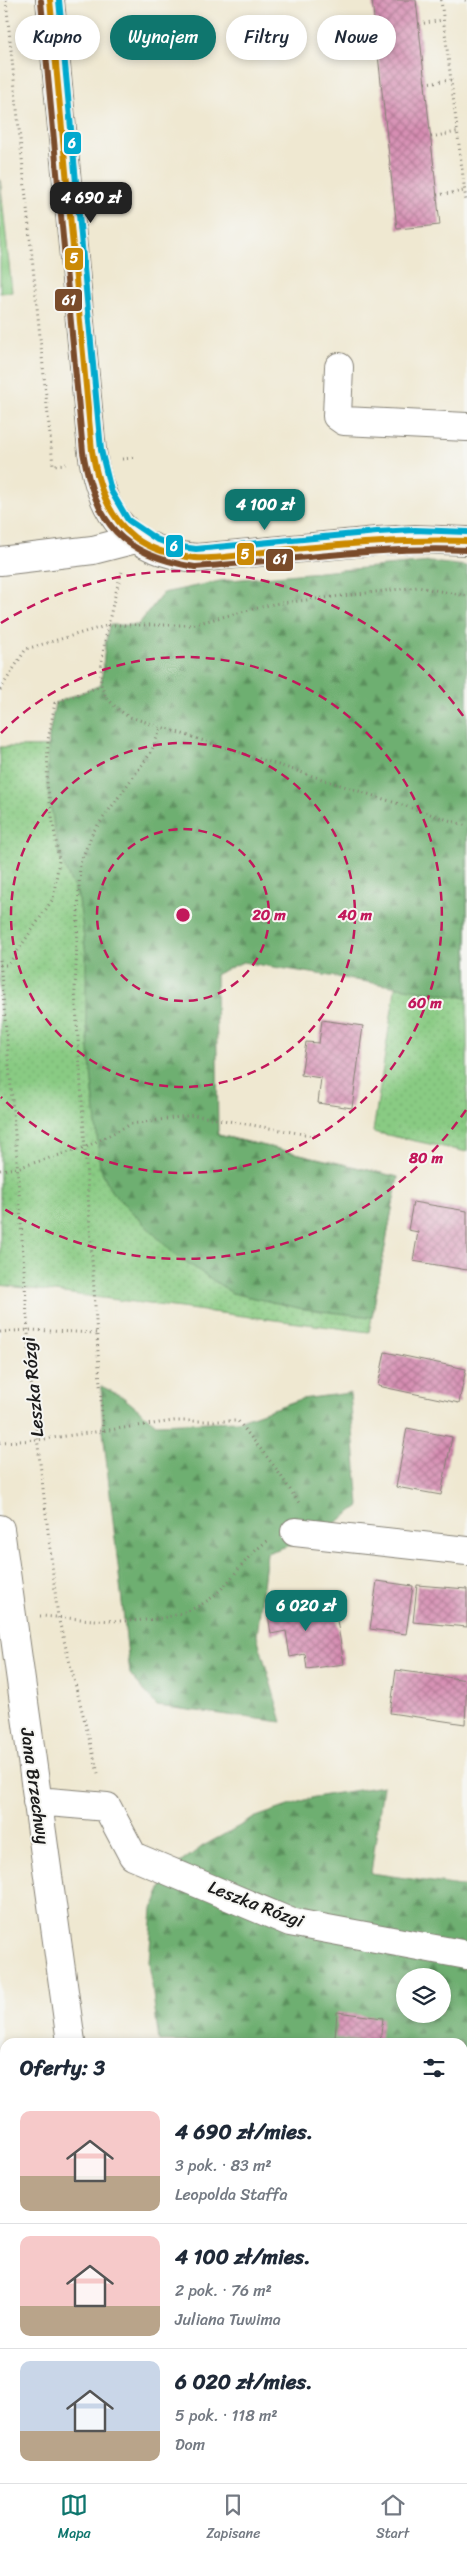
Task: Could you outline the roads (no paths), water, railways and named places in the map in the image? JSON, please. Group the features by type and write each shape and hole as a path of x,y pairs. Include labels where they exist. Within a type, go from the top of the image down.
{"street":[{"path":"50,0 93,457 99,490 108,510 136,539 162,552 196,558 377,541 415,539 467,541"},
{"path":"339,367 337,416 344,421 467,427"},
{"path":"0,561 93,550 136,539"},
{"name":"Jana Brzechwy","path":"0,1529 70,2038"},
{"path":"307,1533 467,1551"},
{"name":"Leszka Rózgi","path":"38,1801 107,1807 133,1856 290,1922 467,1955"}]}
